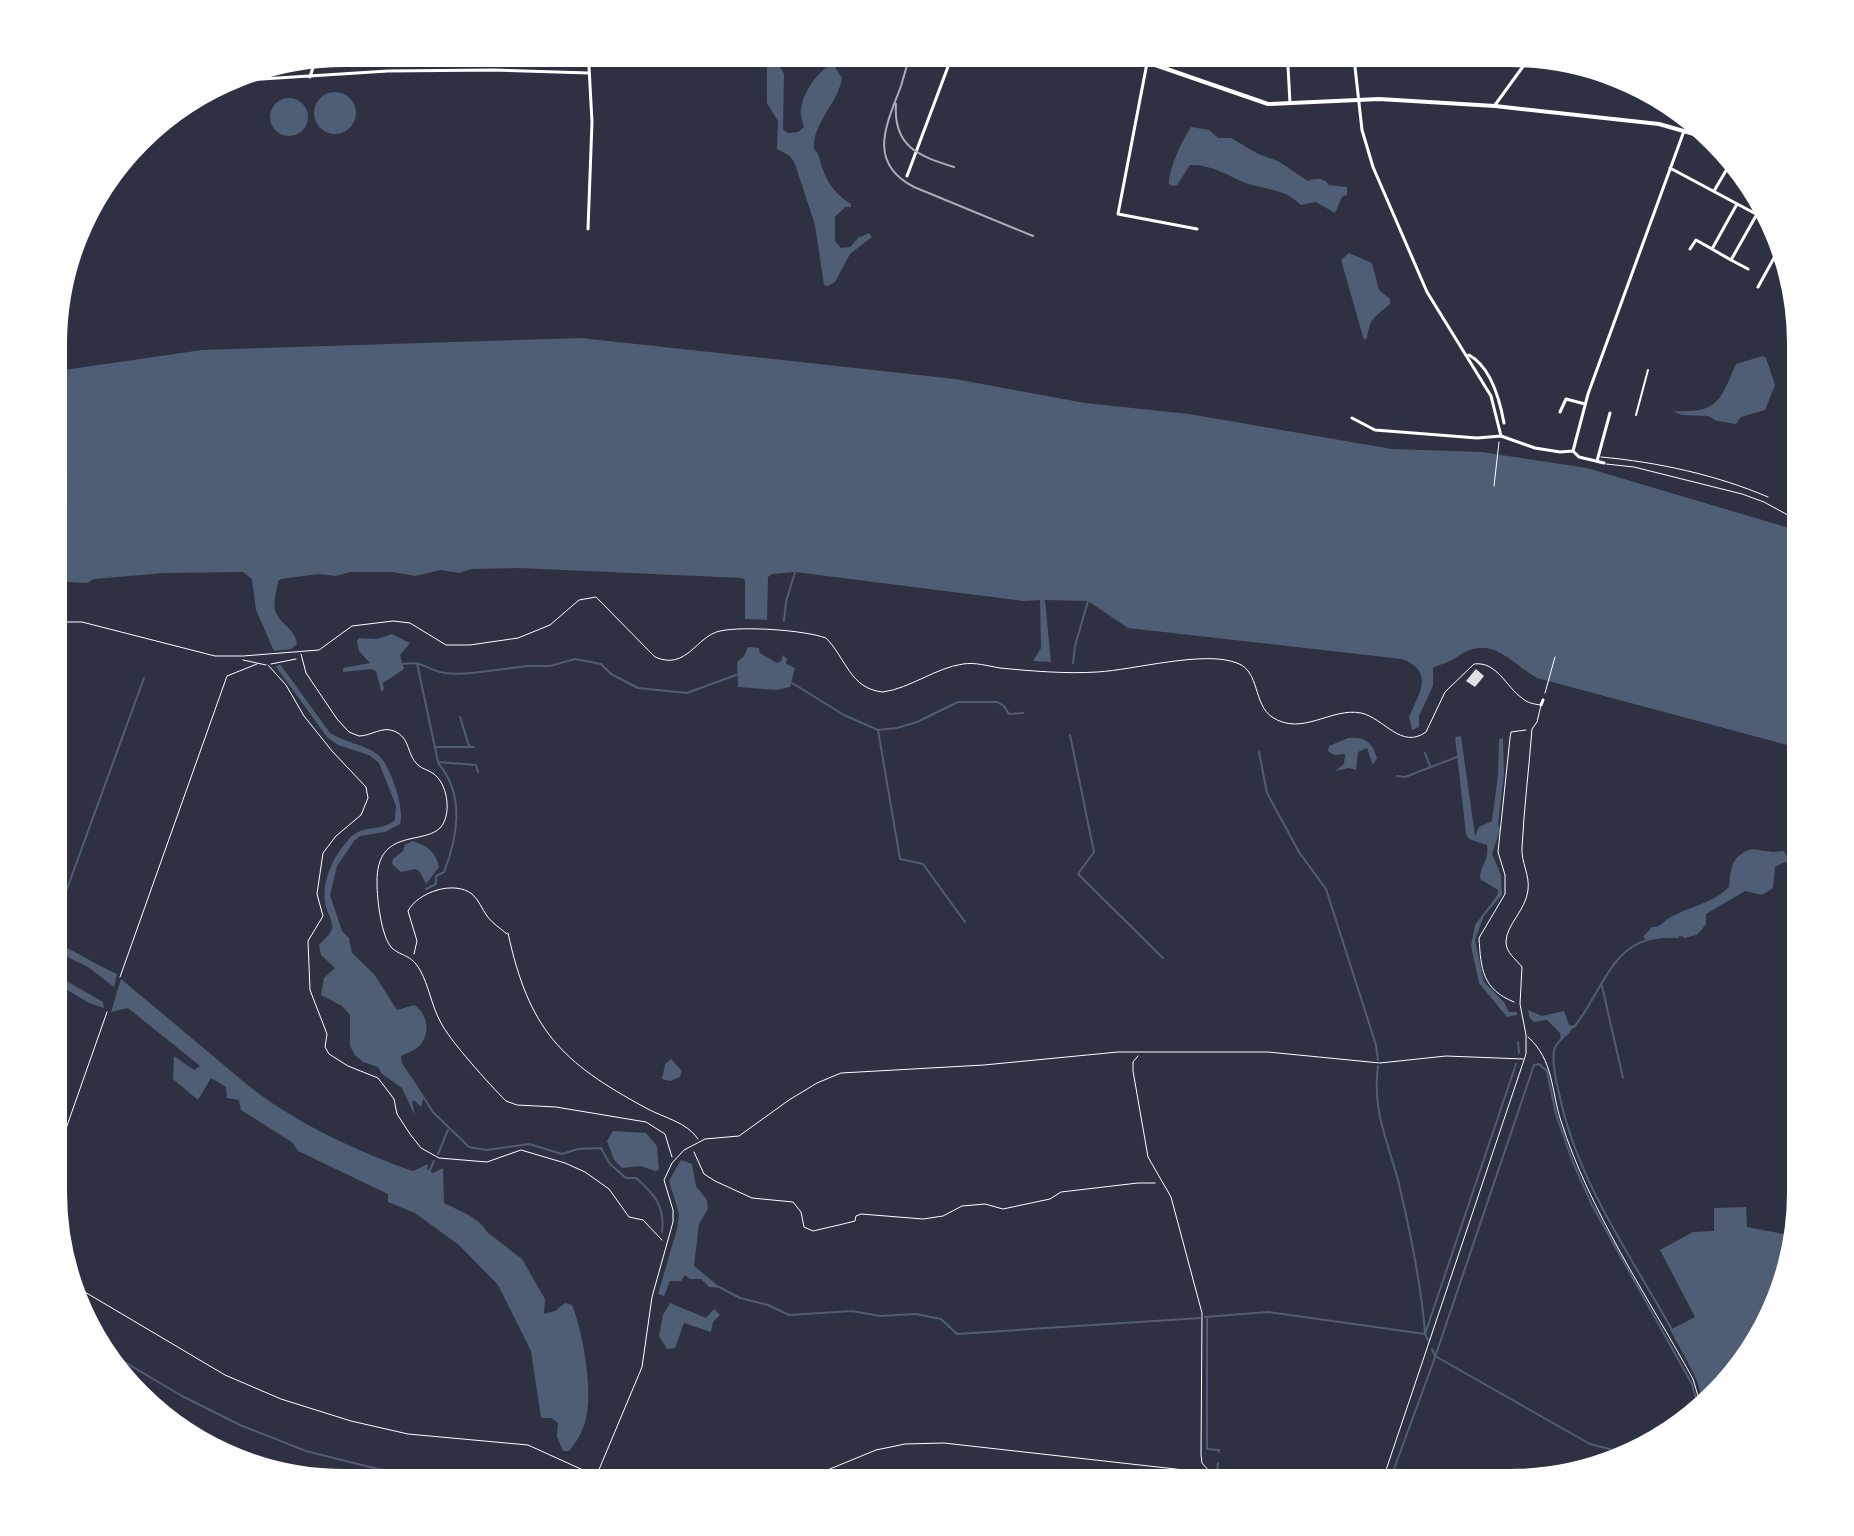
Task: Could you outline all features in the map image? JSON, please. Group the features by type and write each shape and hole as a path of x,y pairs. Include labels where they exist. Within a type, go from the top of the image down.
{"main road":[{"path":"1147,63 1268,104 1358,99 1495,106 1659,124 1703,139"}],"street":[{"path":"588,229 592,122 589,62"},
{"path":"907,176 950,63"},
{"path":"1147,63 1118,214 1197,229"},
{"path":"1288,63 1290,103"},
{"path":"1354,63 1366,147 1389,208 1427,292 1491,396 1501,436"},
{"path":"1495,106 1526,63"},
{"path":"310,77 314,64"},
{"path":"243,81 432,70 589,73"},
{"path":"1573,451 1585,404 1684,131"},
{"path":"1714,191 1728,165"},
{"path":"1670,168 1761,216"},
{"path":"1712,249 1737,204"},
{"path":"1731,260 1757,214"},
{"path":"1690,249 1696,240 1748,269"},
{"path":"1758,287 1777,253"},
{"path":"1466,354 1474,358 1488,377 1504,423"},
{"path":"1636,415 1648,370"},
{"path":"1560,412 1566,399 1585,404"},
{"path":"1598,459 1610,413"},
{"path":"1352,418 1375,430 1477,438 1501,436 1535,448 1573,451 1579,457 1598,459 1604,463"}],"lane":[{"path":"1598,459 1637,461 1671,468 1748,488 1768,497"},
{"path":"1604,463 1634,467 1742,494 1791,517"},
{"path":"62,622 82,622 215,656 237,656 324,648 352,626 393,621 410,623 446,645 518,638 550,625 579,600 596,597 655,657 663,661 671,661 693,651 710,635 721,631 810,634 829,641 855,680 872,691 883,692 962,664 1082,673 1187,661 1225,660 1247,669 1266,710 1274,719 1309,724 1335,714 1359,713 1371,716 1397,735 1407,738 1420,736 1432,720 1445,692 1477,662 1503,676 1525,701 1542,703 1532,729 1522,853 1528,887 1525,904 1510,929 1506,943 1511,957 1522,967 1520,1004 1526,1035 1525,1057 1385,1473"},
{"path":"301,652 306,673 342,726 359,736 385,729 398,733 406,739 415,762 443,785 447,809 441,826 429,834 405,838 397,843 382,857 377,874 386,939 392,947 411,957 425,978 441,1024 506,1101 646,1122 665,1134 674,1160"},
{"path":"1526,1035 1550,1068 1561,1121 1588,1190 1693,1379 1699,1401"},
{"path":"598,1474 642,1367 649,1308 674,1216 664,1180 674,1160 699,1141 739,1136 789,1100 841,1073 984,1065 1111,1052 1288,1053 1380,1063 1446,1056 1517,1060 1525,1057"},
{"path":"1138,1053 1133,1062 1133,1071 1146,1150 1174,1208 1202,1313 1202,1459 1211,1473"},
{"path":"79,1289 225,1375 281,1399 351,1421 396,1431 455,1440 528,1445 595,1474"},
{"path":"819,1474 876,1450 924,1442 1211,1473"}],"path":[{"path":"1494,486 1501,436"},
{"path":"237,656 268,665 296,659"},
{"path":"1545,693 1555,657"},
{"path":"120,977 227,676 257,664"},
{"path":"268,665 286,685 312,727 366,787 368,798 361,815 336,836 323,853 317,881 323,916 308,941 310,990 327,1034 325,1047 329,1054 359,1072 378,1078 394,1099 397,1114 421,1148 439,1158 487,1162 521,1150 565,1163 585,1172 609,1189 629,1217 643,1220 668,1246"},
{"path":"1520,1004 1499,995 1487,983 1479,938 1505,894 1505,875 1498,852 1511,732 1532,729"},
{"path":"411,957 417,947 408,911 416,900 436,890 471,893 493,923 509,934 518,979 554,1043 585,1071 641,1106 681,1123 693,1131 699,1141"},
{"path":"63,1137 107,1012"},
{"path":"691,1145 704,1174 752,1198 793,1202 801,1212 804,1227 813,1231 852,1222 861,1214 923,1219 943,1216 962,1206 985,1204 994,1209 1003,1209 1050,1199 1061,1192 1162,1181"}],"water":[{"path":"767,62 778,62 784,74 783,129 788,133 798,132 804,127 801,115 803,101 810,85 821,72 833,64 842,78 817,131 814,149 830,184 851,204 835,217 835,241 841,248 850,247 858,238 869,233 872,237 850,254 835,282 828,286 824,285 815,225 795,164 790,156 777,149 778,121 767,103"},
{"path":"335,92 350,98 356,113 350,128 335,134 320,128 314,113 320,98"},
{"path":"289,98 302,104 308,117 302,130 289,136 276,130 270,117 276,104"},
{"path":"1191,127 1209,130 1218,138 1231,138 1258,154 1278,161 1308,181 1319,179 1329,185 1347,187 1347,195 1342,197 1335,213 1316,202 1301,205 1286,194 1198,165 1190,165 1177,185 1173,186 1169,184 1171,171"},
{"path":"1349,253 1372,263 1379,290 1390,299 1390,304 1372,321 1364,340 1341,260"},
{"path":"581,338 955,379 1085,403 1189,414 1392,449 1482,452 1587,468 1791,529 1791,746 1537,678 1499,652 1480,648 1469,650 1433,668 1433,686 1419,716 1419,727 1412,730 1409,717 1420,692 1422,677 1419,670 1402,659 1128,628 1088,601 1045,600 1051,662 1033,661 1041,648 1040,600 1023,601 795,572 768,577 767,620 745,619 745,580 742,578 520,568 472,569 459,573 441,570 415,576 393,572 350,572 336,576 318,574 281,579 278,581 275,610 297,644 291,649 274,651 256,610 252,579 243,572 165,573 94,579 87,583 62,582 62,370 202,350"},
{"path":"1763,356 1775,385 1765,410 1741,417 1736,424 1672,411 1699,410 1715,403 1736,364"},
{"path":"392,634 410,643 400,655 404,669 383,683 384,690 381,691 376,671 343,672 343,668 370,663 359,651 359,638 377,639"},
{"path":"748,647 759,648 760,653 777,663 783,655 787,659 786,664 795,668 790,687 776,690 738,687 737,662"},
{"path":"280,664 330,733 377,754 387,767 395,787 400,824 385,832 360,836 354,841 337,866 330,895 342,931 349,938 352,953 374,974 397,1010 414,1005 424,1016 426,1031 423,1041 401,1056 402,1063 424,1097 421,1107 414,1100 412,1102 415,1116 402,1088 382,1074 378,1067 363,1062 355,1055 350,1046 350,1015 342,1006 321,995 324,978 335,968 321,955 319,945 332,929 325,898 329,870 338,853 355,834 395,820 396,806 379,763 369,755 338,745 327,737 276,667"},
{"path":"1461,736 1475,836 1479,827 1492,821 1499,739 1503,738 1500,830 1492,854 1501,875 1502,895 1484,916 1475,940 1484,982 1504,1002 1509,1012 1517,1012 1517,1015 1507,1017 1479,983 1471,946 1475,925 1498,890 1480,879 1487,845 1469,839 1466,834 1455,737"},
{"path":"1348,738 1364,739 1373,748 1377,758 1373,765 1367,748 1358,752 1356,770 1335,771 1344,764 1345,754 1334,755 1328,751 1329,746"},
{"path":"412,841 430,850 438,862 439,867 426,884 416,869 401,872 392,864 405,845"},
{"path":"1751,849 1784,851 1789,860 1775,867 1773,888 1762,895 1745,891 1706,914 1706,924 1693,934 1647,940 1643,937 1652,927 1722,893 1729,887 1736,859"},
{"path":"63,946 117,974 114,987 88,967 63,955"},
{"path":"63,979 103,1002 104,1008 63,987"},
{"path":"121,979 244,1082 303,1122 413,1171 428,1164 427,1169 433,1173 443,1168 444,1203 474,1218 522,1259 545,1299 544,1314 555,1311 565,1303 572,1305 583,1345 588,1406 584,1427 569,1451 563,1451 557,1437 558,1423 551,1418 541,1418 531,1351 498,1285 459,1245 415,1213 388,1202 388,1194 298,1151 293,1143 241,1110 239,1100 227,1098 226,1087 211,1078 198,1100 173,1079 174,1056 194,1070 200,1066 128,1008 111,1012"},
{"path":"1528,1010 1542,1016 1564,1011 1569,1025 1575,1026 1561,1040 1560,1033 1547,1020 1534,1022"},
{"path":"671,1059 682,1071 680,1077 670,1081 662,1079 665,1064"},
{"path":"613,1131 646,1133 657,1146 659,1170 641,1166 622,1168 614,1160 607,1141"},
{"path":"681,1160 692,1164 696,1186 707,1200 708,1209 699,1224 694,1266 721,1288 709,1287 701,1279 690,1279 685,1275 681,1281 670,1281 664,1296 658,1294 679,1214 669,1181"},
{"path":"1746,1207 1747,1227 1789,1235 1777,1282 1763,1317 1734,1364 1702,1398 1696,1377 1670,1330 1695,1317 1660,1250 1693,1232 1714,1231 1714,1208"},
{"path":"670,1303 706,1318 714,1309 720,1315 713,1322 711,1332 684,1323 675,1348 667,1349 659,1336 663,1315"}],"building":[{"path":"1476,669 1484,676 1475,687 1466,681"}],"waterway":[{"path":"784,621 795,572"},
{"path":"1073,663 1088,601"},
{"path":"403,664 416,663 445,673 465,673 550,666 575,659 601,664 611,674 638,688 687,693 736,675"},
{"path":"417,663 438,762 476,765 478,772"},
{"path":"63,901 144,678"},
{"path":"792,683 844,715 878,730 917,722 958,702 997,702 1009,714 1023,713"},
{"path":"460,717 469,746"},
{"path":"878,730 900,859 923,864 965,922"},
{"path":"1070,735 1094,852 1078,874 1163,958"},
{"path":"435,747 474,747"},
{"path":"1259,752 1267,793 1299,852 1326,889 1376,1045 1378,1060"},
{"path":"1425,753 1430,766"},
{"path":"1397,776 1405,777 1457,757"},
{"path":"426,889 436,884 436,876 444,872 455,830 452,788 438,763"},
{"path":"1787,861 1792,859"},
{"path":"1684,937 1696,934 1702,928"},
{"path":"1574,1027 1625,952 1639,943 1656,938 1678,937"},
{"path":"1602,986 1623,1078"},
{"path":"1569,1032 1556,1045 1554,1061 1570,1133 1602,1207 1700,1385"},
{"path":"1518,1042 1519,1053"},
{"path":"1425,1334 1516,1064"},
{"path":"1392,1473 1534,1065 1539,1064 1547,1071 1556,1114 1592,1205 1692,1384 1697,1403"},
{"path":"1378,1066 1379,1111 1411,1237 1425,1333"},
{"path":"411,1078 433,1112 469,1147 486,1150 529,1144 562,1154 578,1149 601,1148 610,1164 626,1178 636,1178 653,1196 662,1215 662,1232"},
{"path":"438,1154 448,1130"},
{"path":"430,1170 434,1161"},
{"path":"719,1287 740,1298 768,1305 789,1315 852,1311 880,1316 916,1314 941,1319 957,1334 1200,1318"},
{"path":"1205,1317 1268,1312 1425,1334 1428,1340"},
{"path":"1207,1318 1207,1449 1219,1452"},
{"path":"1432,1349 1435,1356 1590,1444 1621,1452"},
{"path":"115,1357 182,1396 240,1425 306,1451 378,1469 415,1474"},
{"path":"1701,1392 1702,1398"},
{"path":"1217,1470 1218,1463"}],"railway":[{"path":"908,62 886,128 885,154 890,166 914,187 1033,236"},
{"path":"896,104 899,130 911,148 954,167"}]}
